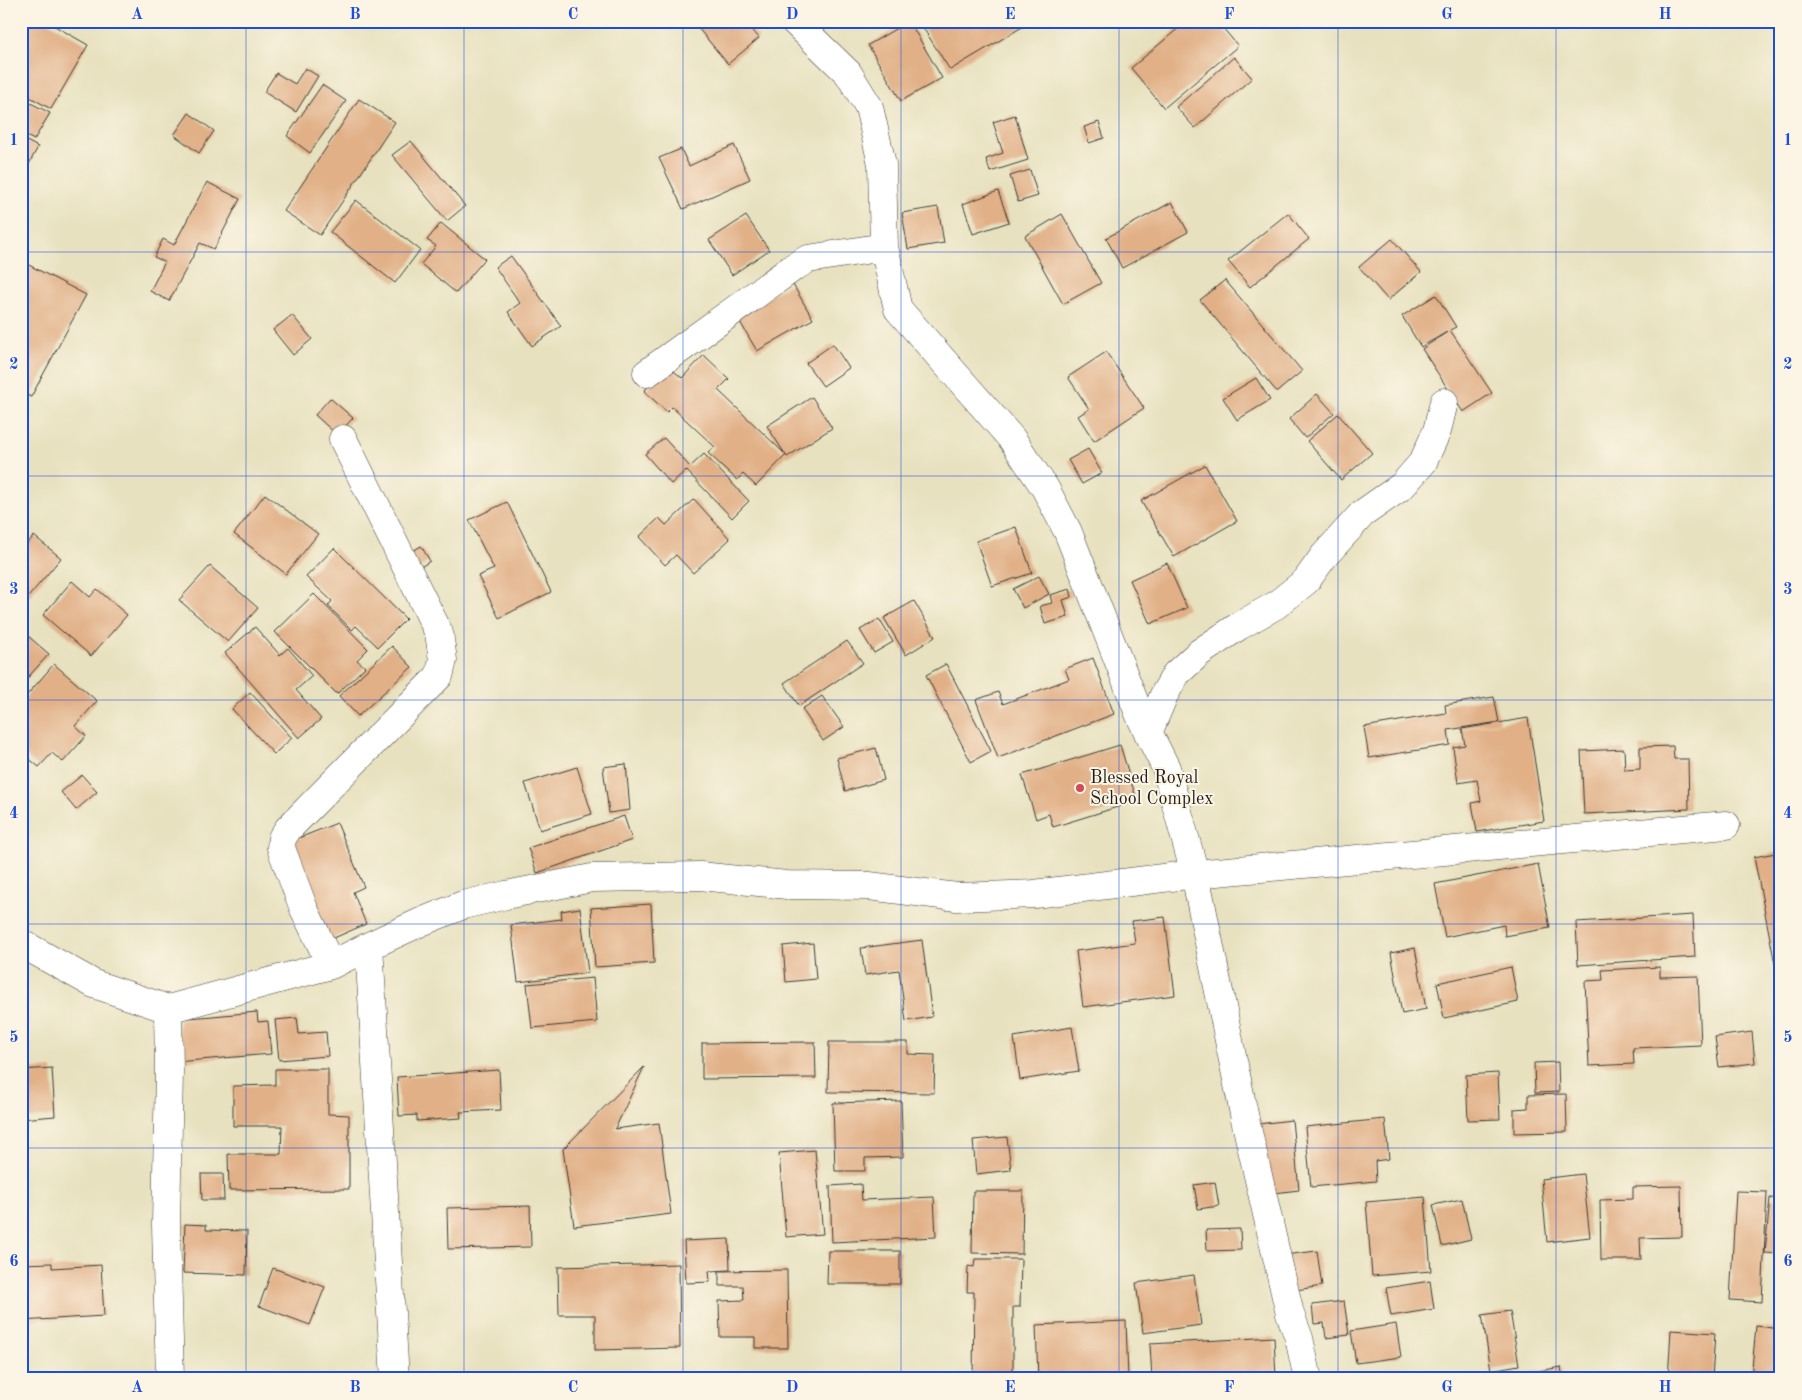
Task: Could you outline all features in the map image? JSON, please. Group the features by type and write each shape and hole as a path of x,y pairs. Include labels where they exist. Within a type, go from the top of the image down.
{"street":[{"path":"794,21 848,73 869,107 882,164 884,247 898,309 1012,440 1045,488 1068,532 1148,733 1166,768 1195,874 1244,1119 1290,1314 1299,1338 1308,1379"},
{"path":"647,373 794,267 808,259 884,247"},
{"path":"1148,733 1164,695 1176,674 1199,653 1238,626 1276,605 1306,581 1324,556 1362,514 1402,486 1423,462 1437,431 1444,402"},
{"path":"331,964 304,909 281,848 282,838 288,829 439,676 443,660 439,633 343,439"},
{"path":"21,943 94,984 168,1009 331,964 421,922 463,905 592,878 700,876 787,885 870,886 957,897 1034,894 1195,874 1726,825"},
{"path":"369,946 395,1379"},
{"path":"168,1009 169,1071 166,1225 170,1379"}],"building":[{"path":"29,21 46,21 88,45 51,109 21,92 21,35"},
{"path":"707,21 745,21 759,38 728,64 698,28"},
{"path":"909,21 942,78 901,101 868,45"},
{"path":"930,21 1021,21 1024,26 950,70 922,26"},
{"path":"1187,21 1217,21 1238,46 1164,108 1131,68"},
{"path":"1234,57 1252,78 1195,128 1176,107"},
{"path":"305,68 318,76 296,112 264,92 276,73 295,84"},
{"path":"322,85 346,101 310,153 287,136"},
{"path":"21,98 50,113 34,140 21,133"},
{"path":"359,99 395,122 320,235 284,211"},
{"path":"189,113 214,131 199,153 174,135"},
{"path":"1015,115 1028,160 990,172 986,159 1003,153 993,122"},
{"path":"1099,122 1104,138 1089,143 1084,127"},
{"path":"21,138 38,147 21,179"},
{"path":"411,141 465,206 447,221 392,155"},
{"path":"734,145 750,179 683,209 659,158 681,149 689,166"},
{"path":"1030,170 1038,196 1018,202 1010,176"},
{"path":"207,182 240,199 214,249 200,243 169,301 150,291 165,262 154,257 163,239 174,245"},
{"path":"998,191 1009,222 973,234 963,204"},
{"path":"356,200 420,250 395,283 330,232"},
{"path":"1172,202 1188,232 1122,268 1106,238"},
{"path":"938,207 944,243 908,249 902,213"},
{"path":"1288,213 1309,239 1250,287 1228,261"},
{"path":"1062,214 1101,283 1063,304 1025,236"},
{"path":"746,216 769,250 732,275 709,240"},
{"path":"441,223 485,259 456,293 421,264 436,246 427,240"},
{"path":"1392,239 1421,272 1388,300 1359,267"},
{"path":"511,256 561,326 532,346 508,312 520,303 495,267"},
{"path":"27,264 86,295 31,397 21,392 21,290 23,286 21,285 21,274"},
{"path":"1225,280 1302,371 1277,392 1200,300"},
{"path":"792,283 813,319 757,351 736,315"},
{"path":"1436,295 1456,327 1450,330 1492,393 1463,412 1422,349 1447,332 1421,347 1402,316"},
{"path":"292,315 312,339 293,355 273,330"},
{"path":"833,344 849,368 823,386 806,363"},
{"path":"1106,352 1144,408 1094,441 1078,416 1089,409 1068,377"},
{"path":"704,355 729,379 718,390 786,455 756,486 743,474 737,480 708,453 715,447 672,407 667,412 644,391 668,366 682,378"},
{"path":"1256,378 1270,400 1237,420 1223,398"},
{"path":"1317,394 1334,413 1305,438 1289,419"},
{"path":"812,397 832,428 787,457 767,426"},
{"path":"330,398 353,418 337,435 315,415"},
{"path":"1338,414 1372,453 1341,480 1307,441"},
{"path":"664,438 690,467 704,454 749,501 732,518 686,470 671,484 645,454"},
{"path":"1088,449 1102,473 1082,484 1068,460"},
{"path":"1205,465 1237,521 1174,557 1141,501"},
{"path":"265,494 318,534 286,574 234,534"},
{"path":"694,499 730,539 693,573 676,555 665,565 639,537 659,518 666,525"},
{"path":"507,502 551,592 499,618 478,576 494,569 469,520"},
{"path":"1016,527 1032,573 992,586 976,541"},
{"path":"34,536 61,558 24,602 21,600 21,545 24,547"},
{"path":"421,546 430,561 413,572 403,557"},
{"path":"334,548 406,619 378,647 356,626 352,630 328,606 332,601 306,577"},
{"path":"1167,563 1187,608 1150,624 1130,580"},
{"path":"210,566 258,608 228,642 179,600"},
{"path":"1039,576 1049,594 1023,608 1013,589"},
{"path":"72,581 90,597 97,589 127,615 91,656 43,615"},
{"path":"1070,589 1072,597 1063,600 1068,617 1045,624 1040,606 1052,603 1050,595"},
{"path":"314,594 368,649 357,660 365,667 337,694 275,632"},
{"path":"914,601 935,637 906,655 884,618"},
{"path":"879,619 893,642 874,653 860,630"},
{"path":"255,627 280,655 288,648 312,676 296,690 321,719 299,738 225,653"},
{"path":"21,630 49,654 21,685"},
{"path":"847,641 863,663 799,706 784,683"},
{"path":"392,646 412,667 358,716 339,696"},
{"path":"1093,658 1114,714 998,758 976,700 998,692 1003,704 1069,679 1065,669"},
{"path":"54,664 97,701 75,726 86,736 63,762 52,753 39,767 21,752 21,702"},
{"path":"946,664 991,751 971,762 926,675"},
{"path":"250,692 292,738 274,754 232,709"},
{"path":"822,696 844,727 823,741 802,709"},
{"path":"1494,697 1499,722 1448,730 1450,745 1369,758 1364,727 1446,713 1445,705"},
{"path":"1528,718 1544,821 1477,832 1472,803 1481,801 1477,780 1458,783 1453,747 1465,745 1462,729"},
{"name":"Blessed Royal School Complex","path":"1120,745 1137,801 1053,827 1049,814 1036,819 1022,775"},
{"path":"1673,746 1674,759 1688,759 1689,809 1584,814 1581,751 1624,749 1625,770 1640,769 1640,747"},
{"path":"876,748 884,780 845,791 837,758"},
{"path":"626,764 630,810 609,813 603,767"},
{"path":"577,767 592,814 540,830 525,783"},
{"path":"82,775 97,792 76,810 61,792"},
{"path":"624,816 632,840 537,873 528,848"},
{"path":"337,823 364,887 353,892 366,924 327,941 286,843"},
{"path":"1781,852 1781,963 1775,964 1754,857"},
{"path":"1538,864 1550,928 1505,936 1504,925 1445,937 1435,884"},
{"path":"651,904 654,963 595,967 591,908"},
{"path":"580,908 588,973 518,982 511,925 562,919 561,911"},
{"path":"1693,915 1695,957 1578,965 1576,922"},
{"path":"1165,917 1175,995 1083,1007 1076,951 1135,943 1132,921"},
{"path":"922,940 932,1017 906,1021 899,970 865,975 861,948"},
{"path":"813,943 816,979 786,982 783,946"},
{"path":"1415,948 1426,1009 1402,1014 1391,953"},
{"path":"1511,967 1518,1002 1444,1018 1437,983"},
{"path":"1660,967 1660,977 1698,976 1701,1045 1633,1048 1634,1064 1589,1066 1585,981 1603,980 1602,970"},
{"path":"593,978 597,1022 532,1028 527,984"},
{"path":"257,1012 258,1022 268,1021 271,1054 175,1062 179,1019"},
{"path":"297,1018 299,1034 326,1032 328,1056 279,1060 275,1020"},
{"path":"1072,1027 1079,1071 1020,1080 1014,1037"},
{"path":"1752,1032 1755,1063 1719,1067 1715,1037"},
{"path":"815,1042 816,1078 702,1079 702,1043"},
{"path":"829,1042 908,1042 908,1054 935,1055 934,1093 828,1092"},
{"path":"1558,1062 1559,1092 1535,1093 1534,1063"},
{"path":"644,1067 615,1129 659,1123 671,1214 574,1226 563,1149"},
{"path":"52,1068 55,1116 21,1119 21,1070"},
{"path":"275,1069 328,1069 328,1114 349,1115 349,1189 229,1190 228,1154 281,1154 282,1126 233,1126 233,1086 275,1085"},
{"path":"499,1070 501,1110 460,1112 461,1118 417,1121 417,1115 399,1116 397,1077"},
{"path":"1498,1073 1500,1119 1468,1120 1466,1075"},
{"path":"1566,1094 1567,1132 1514,1133 1514,1109 1528,1108 1528,1095"},
{"path":"901,1101 903,1157 865,1158 865,1171 835,1171 833,1103"},
{"path":"1385,1119 1389,1159 1375,1161 1376,1181 1311,1187 1305,1127"},
{"path":"1292,1120 1299,1190 1266,1194 1258,1124"},
{"path":"1007,1137 1011,1170 976,1174 973,1140"},
{"path":"815,1150 823,1234 786,1237 779,1153"},
{"path":"201,1174 223,1174 224,1200 202,1200"},
{"path":"1583,1174 1590,1237 1547,1242 1541,1179"},
{"path":"1215,1182 1219,1206 1198,1209 1194,1185"},
{"path":"861,1184 862,1200 934,1197 936,1237 832,1242 830,1186"},
{"path":"1681,1186 1682,1237 1640,1238 1641,1260 1601,1260 1600,1200 1633,1199 1633,1187"},
{"path":"973,1191 1023,1191 1022,1254 972,1253"},
{"path":"1736,1191 1767,1192 1762,1302 1730,1300"},
{"path":"1425,1197 1431,1271 1372,1276 1366,1202"},
{"path":"1770,1198 1781,1199 1781,1254 1765,1253"},
{"path":"1462,1199 1471,1239 1442,1246 1433,1205"},
{"path":"530,1206 531,1247 448,1249 447,1208"},
{"path":"185,1224 206,1225 206,1230 247,1231 246,1275 183,1273"},
{"path":"1240,1229 1241,1250 1207,1251 1206,1230"},
{"path":"729,1239 730,1270 709,1271 710,1282 686,1283 684,1241"},
{"path":"828,1251 900,1251 900,1284 827,1284"},
{"path":"1317,1251 1322,1286 1289,1291 1284,1255"},
{"path":"975,1259 1021,1259 1020,1307 1013,1307 1013,1379 973,1379 974,1292 967,1292 968,1266 974,1267"},
{"path":"52,1263 52,1268 101,1265 104,1316 21,1321 21,1264"},
{"path":"679,1264 680,1348 595,1350 595,1315 559,1315 558,1267"},
{"path":"273,1268 325,1287 310,1325 259,1306"},
{"path":"787,1270 788,1348 755,1348 755,1337 720,1337 719,1301 744,1300 743,1286 719,1286 719,1271"},
{"path":"1194,1275 1201,1325 1143,1333 1136,1283"},
{"path":"1430,1281 1434,1309 1391,1316 1386,1288"},
{"path":"1344,1301 1349,1335 1326,1338 1324,1323 1314,1324 1312,1305"},
{"path":"1510,1311 1519,1365 1491,1370 1482,1315"},
{"path":"1126,1321 1128,1379 1038,1379 1036,1325"},
{"path":"1396,1324 1401,1357 1356,1363 1351,1331"},
{"path":"1756,1326 1781,1329 1781,1374 1769,1373 1768,1379 1751,1379"},
{"path":"1671,1330 1715,1333 1712,1379 1668,1379"},
{"path":"1274,1337 1276,1379 1152,1379 1150,1344"},
{"path":"1561,1367 1563,1379 1519,1379 1518,1375"},
{"path":"915,1377 940,1377 940,1379 915,1379"}],"place":[{"name":"Blessed Royal School Complex","path":"1080,788"}]}
